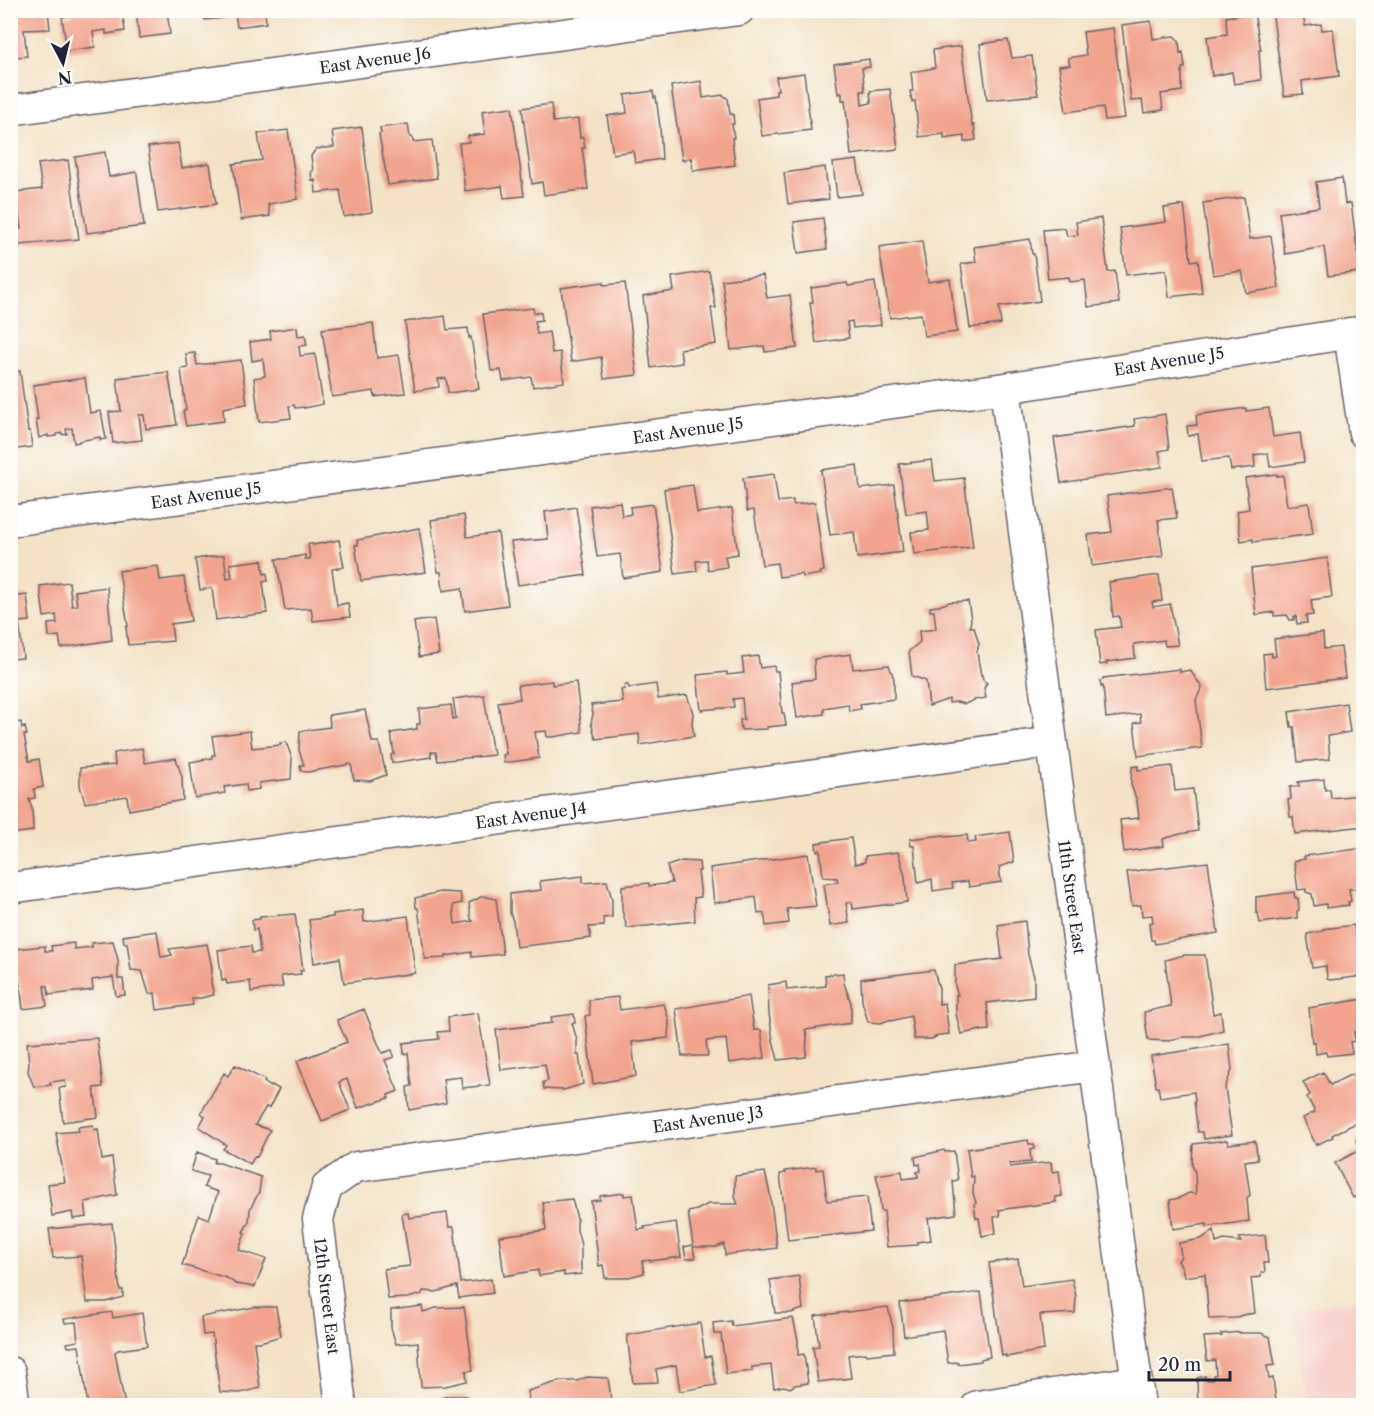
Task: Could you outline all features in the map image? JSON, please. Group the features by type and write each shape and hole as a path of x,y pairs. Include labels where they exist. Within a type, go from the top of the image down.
{"street":[{"name":"East Avenue J6","path":"10,110 689,14 739,10"},
{"name":"East Avenue J5","path":"10,521 1005,388 1356,332"},
{"path":"1356,332 1364,433"},
{"name":"11th Street East","path":"1005,388 1138,1393"},
{"name":"East Avenue J4","path":"10,888 1052,742"},
{"name":"East Avenue J3","path":"327,1187 356,1167 1095,1066"},
{"name":"12th Street East","path":"327,1187 318,1220 341,1406"},
{"path":"10,1372 15,1406"},
{"path":"977,1406 1138,1393"}],"shaded area":[{"path":"1363,1300 1363,1405 1307,1405 1294,1309"}],"building":[{"path":"10,10 48,10 50,29 24,30 27,56 10,58"},
{"path":"73,10 122,10 125,31 106,34 106,30 93,32 95,47 67,51 62,17 73,15"},
{"path":"136,10 167,10 170,34 139,38"},
{"path":"203,10 265,10 266,23 237,27 235,13 224,15 224,18 205,20"},
{"path":"1272,10 1302,10 1305,26 1321,24 1322,30 1333,29 1339,76 1302,81 1303,94 1284,96"},
{"path":"1254,13 1261,50 1259,50 1261,80 1234,84 1232,72 1212,76 1207,37 1227,34 1226,17"},
{"path":"1151,21 1153,39 1174,36 1179,41 1185,68 1182,68 1182,91 1161,94 1163,110 1144,113 1142,100 1131,101 1122,25"},
{"path":"1113,28 1125,118 1105,120 1103,107 1066,112 1059,66 1070,65 1068,58 1086,55 1083,32"},
{"path":"1008,40 1012,58 1032,56 1038,95 987,100 980,44"},
{"path":"961,46 976,140 964,142 964,136 944,139 944,134 919,137 915,101 912,102 910,91 913,91 911,72 935,68 933,50"},
{"path":"869,59 870,67 862,68 865,91 861,91 862,105 871,103 870,91 890,89 898,149 851,155 845,100 842,100 842,93 838,94 834,64"},
{"path":"804,73 811,130 762,136 757,98 776,95 776,90 778,90 776,77"},
{"path":"701,81 703,98 723,95 728,99 730,114 733,114 734,138 732,138 735,165 693,171 691,158 682,160 671,86"},
{"path":"653,91 660,127 662,159 635,163 633,151 613,154 607,116 627,113 625,95"},
{"path":"551,104 553,122 578,119 580,138 583,137 585,148 582,148 588,189 544,195 542,182 532,184 522,108"},
{"path":"512,107 524,196 504,198 502,186 465,191 459,143 469,142 468,136 485,134 482,111"},
{"path":"408,124 413,142 432,140 437,178 388,185 379,134 381,133 380,128"},
{"path":"362,127 372,212 344,217 340,190 316,193 315,180 312,181 311,156 316,149 334,147 332,131"},
{"path":"288,130 298,199 268,204 270,216 241,220 233,164 262,160 258,134"},
{"path":"178,143 182,168 210,164 216,204 158,212 148,147"},
{"path":"105,152 109,177 136,172 144,226 87,233 75,157"},
{"path":"68,160 79,239 11,246 10,231 21,229 16,192 42,189 38,164"},
{"path":"857,160 862,194 837,197 833,163"},
{"path":"825,167 829,199 788,204 784,173"},
{"path":"1342,178 1345,204 1351,203 1360,272 1328,276 1324,247 1285,254 1279,213 1319,207 1316,182"},
{"path":"1244,197 1250,239 1271,236 1279,288 1246,293 1242,271 1213,275 1203,203"},
{"path":"1184,205 1191,261 1198,260 1202,293 1169,297 1166,270 1126,275 1120,228 1166,222 1164,208"},
{"path":"823,218 827,249 798,253 794,222"},
{"path":"1101,218 1108,272 1115,271 1119,303 1088,307 1085,280 1070,282 1069,277 1048,279 1043,230 1065,228 1067,236 1078,235 1076,222"},
{"path":"1030,239 1040,301 999,307 1001,324 970,328 961,264 976,262 974,247"},
{"path":"922,241 928,282 950,279 957,332 924,336 921,314 890,318 879,247"},
{"path":"709,271 716,308 711,308 716,344 680,349 682,363 651,368 643,296 674,291 672,277"},
{"path":"763,275 767,298 790,295 797,348 765,352 764,346 731,350 722,280"},
{"path":"604,282 604,285 625,283 637,375 604,379 601,357 571,362 561,288"},
{"path":"875,282 881,325 853,328 852,321 847,322 849,338 816,343 810,303 813,302 811,288"},
{"path":"533,308 534,313 541,312 542,320 535,321 537,334 549,332 552,353 560,352 564,382 533,387 531,377 503,381 501,370 491,371 483,314"},
{"path":"445,316 447,330 468,328 479,389 448,393 446,378 438,379 439,387 415,391 405,322"},
{"path":"373,323 377,358 399,355 405,393 375,397 374,391 332,397 322,329"},
{"path":"297,327 298,336 305,335 307,345 299,346 300,356 315,354 323,404 304,408 289,406 291,418 259,422 254,378 265,376 263,359 252,361 250,342 271,339 270,331"},
{"path":"195,353 197,365 241,360 247,404 223,408 224,421 186,426 181,369 188,368 186,354"},
{"path":"20,371 32,447 10,450 10,373"},
{"path":"168,372 177,425 146,429 144,415 139,415 142,440 113,443 109,412 121,411 117,378"},
{"path":"85,378 90,413 101,411 106,439 100,440 100,437 74,443 72,428 66,429 67,434 39,438 33,385"},
{"path":"1246,408 1246,411 1269,408 1273,437 1300,433 1304,462 1270,467 1268,453 1254,455 1255,467 1231,470 1229,458 1202,461 1198,434 1188,436 1187,426 1197,425 1196,415"},
{"path":"1165,414 1169,449 1159,451 1162,467 1061,483 1054,438 1135,426 1134,419"},
{"path":"932,460 935,481 964,478 973,547 914,554 911,532 929,530 927,511 906,514 899,464"},
{"path":"857,465 860,489 894,485 903,552 857,558 854,532 830,535 821,470"},
{"path":"774,474 778,502 793,500 793,505 815,502 824,571 820,572 821,574 779,577 777,563 762,565 754,510 747,511 743,478"},
{"path":"1277,474 1277,476 1283,475 1287,506 1309,503 1313,534 1253,542 1253,539 1241,541 1237,511 1249,509 1245,478"},
{"path":"693,485 697,513 732,508 738,554 725,556 727,567 708,570 707,560 696,561 697,571 675,574 664,489"},
{"path":"1172,487 1177,518 1158,520 1163,556 1092,566 1088,535 1112,532 1107,496"},
{"path":"620,502 622,516 631,514 630,507 653,504 663,572 623,578 620,554 597,557 590,506"},
{"path":"576,507 586,575 518,585 511,542 548,539 545,512"},
{"path":"464,515 467,537 498,533 508,605 465,611 462,588 443,591 431,520"},
{"path":"419,528 426,572 361,581 355,545 358,545 357,540"},
{"path":"339,540 344,567 332,569 337,605 348,603 350,617 313,621 311,608 285,610 276,559 305,555 305,559 310,559 308,544"},
{"path":"224,555 227,579 232,578 230,564 262,560 264,574 267,573 268,581 263,582 267,613 216,620 212,588 200,590 195,559"},
{"path":"1327,558 1332,597 1311,600 1313,615 1306,616 1307,623 1297,624 1296,616 1294,620 1290,620 1287,615 1274,616 1274,612 1256,615 1251,569"},
{"path":"158,566 160,580 184,577 191,621 171,624 173,641 128,645 126,627 128,626 119,571"},
{"path":"1159,575 1162,601 1152,602 1153,607 1170,604 1178,645 1165,646 1164,640 1134,644 1135,658 1100,665 1096,630 1121,627 1119,616 1113,617 1109,582"},
{"path":"69,582 72,606 77,605 75,591 107,587 112,640 61,648 59,636 49,637 48,624 57,623 56,615 44,617 40,586"},
{"path":"27,595 30,621 19,622 23,658 10,659 10,597"},
{"path":"968,601 970,627 974,627 979,644 977,652 981,675 987,683 984,688 986,698 965,704 949,703 949,699 929,706 926,681 912,676 909,651 920,642 919,631 936,629 934,611 930,611 930,607 949,602"},
{"path":"434,619 439,654 419,657 414,622"},
{"path":"1323,633 1324,649 1341,647 1345,678 1266,688 1263,654 1272,653 1272,657 1276,656 1274,639"},
{"path":"851,654 853,669 889,665 894,679 894,699 860,704 861,709 849,711 848,704 824,708 824,714 797,718 792,682 815,679 814,659"},
{"path":"758,656 760,668 774,666 775,671 778,671 782,713 784,713 786,725 767,727 767,729 741,730 740,720 744,720 742,698 733,699 734,707 701,710 697,675 744,673 742,658"},
{"path":"1180,669 1180,672 1190,670 1202,687 1196,700 1202,748 1138,756 1134,723 1141,722 1140,714 1106,718 1103,686 1101,687 1100,681 1103,678"},
{"path":"552,681 552,685 576,682 582,732 547,737 546,731 535,732 539,758 504,763 503,755 506,754 498,702 520,699 518,685"},
{"path":"656,684 658,699 687,695 693,713 694,736 640,745 639,734 596,739 591,723 593,714 591,705 623,702 621,690 625,689 624,685 628,685 629,688"},
{"path":"484,695 494,755 438,761 436,752 431,752 431,757 392,763 391,755 394,754 391,733 417,729 417,724 420,724 419,709 451,705 453,719 456,718 453,699"},
{"path":"1346,703 1350,732 1328,736 1330,759 1298,762 1294,727 1291,727 1289,712"},
{"path":"365,710 372,742 379,742 386,775 370,781 354,780 351,764 308,772 301,771 300,765 304,765 299,750 300,731 330,727 329,715"},
{"path":"21,722 27,735 24,735 29,761 39,759 43,787 34,789 35,798 29,799 33,831 10,834 10,724"},
{"path":"250,731 252,748 280,745 286,742 292,758 291,779 259,783 259,789 247,791 246,784 224,787 225,793 195,798 190,762 212,758 212,755 215,755 212,736"},
{"path":"142,748 145,763 176,758 182,777 183,800 129,810 127,796 85,803 80,786 80,768 115,765 114,753"},
{"path":"1138,766 1138,770 1172,766 1175,791 1193,789 1198,831 1163,839 1164,846 1124,852 1120,820 1139,818 1137,801 1131,785 1132,767"},
{"path":"1324,779 1325,790 1330,789 1331,798 1361,795 1364,826 1295,834 1288,800 1291,799 1290,787 1299,786 1298,782"},
{"path":"1010,832 1014,862 999,867 1001,882 969,887 968,881 952,883 953,888 933,891 932,879 918,883 914,846 911,846 910,839 967,835 968,843 976,842 975,837"},
{"path":"851,838 855,864 865,862 865,856 898,852 905,876 907,902 853,909 852,902 846,903 849,923 830,926 824,884 838,882 837,878 823,877 820,850 817,851 816,843"},
{"path":"1364,848 1364,888 1349,889 1351,901 1348,902 1349,905 1326,908 1326,904 1314,906 1312,894 1306,892 1306,889 1298,890 1294,861 1305,859 1304,856"},
{"path":"808,854 816,906 787,909 789,923 766,926 764,913 758,914 756,897 714,903 710,868"},
{"path":"682,861 699,862 701,897 694,898 695,921 627,928 622,910 622,886 672,883 667,866"},
{"path":"1208,862 1218,933 1155,944 1154,940 1151,940 1149,923 1153,922 1152,915 1142,916 1141,905 1132,906 1127,872"},
{"path":"583,876 583,883 607,881 612,899 612,917 603,918 604,926 589,927 591,938 516,947 510,913 510,894 541,890 540,881"},
{"path":"440,892 460,893 462,903 453,905 455,924 473,921 469,903 483,896 496,899 503,954 472,957 472,952 446,956 446,958 425,959 415,898"},
{"path":"1294,892 1295,898 1298,898 1297,918 1260,923 1258,913 1256,913 1256,897"},
{"path":"363,910 364,922 408,916 415,973 344,983 340,958 314,963 309,920"},
{"path":"295,914 303,970 300,970 301,974 281,976 283,987 251,992 250,981 227,984 226,980 222,981 218,950 251,946 252,953 260,952 257,929 253,930 252,920 260,919 260,917"},
{"path":"1025,921 1028,955 1034,977 1034,997 987,1003 989,1030 961,1034 956,1014 956,995 958,995 955,986 955,965 1002,959 998,925"},
{"path":"1354,925 1358,947 1364,946 1364,976 1327,979 1326,966 1312,968 1307,934 1323,931 1323,929"},
{"path":"157,931 161,957 172,955 169,949 207,944 214,995 192,998 193,1005 157,1010 155,993 149,994 142,971 131,970 127,943 124,943 123,936"},
{"path":"113,941 118,960 118,979 123,979 125,995 116,996 113,977 92,980 93,990 49,995 48,986 44,986 47,1006 23,1009 20,984 15,971 15,949 45,946 45,951 52,951 51,946 74,943 74,949 92,947 92,943"},
{"path":"1184,955 1205,955 1213,1014 1221,1012 1223,1030 1169,1041 1148,1040 1144,1012 1171,1006 1165,960"},
{"path":"934,970 939,989 939,1004 945,1003 949,1034 939,1035 932,1039 914,1039 911,1016 881,1023 868,1022 862,1001 861,979"},
{"path":"843,973 851,1003 851,1023 805,1030 806,1057 778,1060 769,1014 768,985 786,982 787,990 826,986 825,975"},
{"path":"749,996 754,1030 761,1030 765,1058 729,1063 726,1039 706,1041 708,1056 682,1056 676,1009"},
{"path":"618,997 620,1010 664,1004 669,1021 668,1038 632,1042 636,1076 593,1084 585,1016 590,1015 589,1000"},
{"path":"1364,999 1364,1031 1354,1032 1355,1041 1350,1042 1352,1053 1327,1056 1326,1052 1316,1054 1315,1042 1312,1043 1309,1008"},
{"path":"364,1009 382,1053 392,1050 394,1057 385,1060 398,1091 388,1095 389,1098 358,1108 347,1079 339,1082 350,1110 322,1121 297,1061 347,1042 337,1020"},
{"path":"478,1013 490,1085 462,1088 461,1077 443,1079 446,1103 409,1110 407,1087 412,1086 408,1053 404,1054 403,1043 439,1039 438,1032 449,1031 448,1017"},
{"path":"574,1014 575,1023 572,1023 577,1040 577,1055 579,1055 583,1084 564,1090 544,1089 543,1082 548,1081 545,1064 501,1070 496,1030 552,1023 551,1017"},
{"path":"97,1038 103,1087 94,1088 98,1117 63,1122 59,1088 66,1087 65,1080 34,1087 28,1072 27,1043"},
{"path":"1229,1044 1232,1070 1225,1087 1232,1135 1204,1139 1203,1132 1198,1132 1194,1092 1160,1097 1151,1056"},
{"path":"235,1065 265,1080 264,1082 271,1087 272,1085 279,1089 269,1108 266,1107 255,1125 270,1130 257,1157 255,1156 250,1164 223,1149 226,1145 199,1127 205,1116 201,1113 224,1073 228,1076"},
{"path":"1323,1072 1330,1085 1352,1074 1358,1086 1356,1090 1364,1087 1364,1121 1316,1145 1303,1118 1315,1112 1307,1097 1310,1095 1303,1082"},
{"path":"93,1125 94,1130 98,1129 102,1160 112,1158 117,1195 85,1202 87,1217 73,1219 72,1212 52,1216 48,1184 65,1182 56,1133 79,1131 78,1127"},
{"path":"1364,1136 1364,1207 1362,1208 1356,1196 1353,1198 1335,1163 1360,1150 1356,1140"},
{"path":"1028,1140 1029,1144 1034,1144 1034,1149 1030,1150 1031,1162 1009,1164 1010,1167 1051,1162 1052,1172 1059,1171 1062,1196 1055,1197 1056,1202 999,1210 1000,1216 994,1217 996,1233 982,1236 979,1218 976,1218 973,1193 974,1176 971,1177 967,1149"},
{"path":"1227,1140 1228,1144 1255,1141 1258,1159 1245,1161 1250,1195 1247,1198 1249,1221 1173,1229 1170,1200 1189,1193 1196,1194 1195,1172 1192,1165 1193,1144"},
{"path":"944,1150 945,1152 954,1151 958,1180 953,1181 956,1214 928,1218 931,1240 917,1242 917,1245 887,1247 884,1211 881,1211 876,1175 902,1171 903,1179 918,1177 917,1172 921,1171 920,1164 916,1165 915,1157"},
{"path":"197,1152 215,1159 214,1163 261,1177 259,1192 250,1209 249,1222 243,1232 245,1233 239,1250 266,1259 255,1287 236,1284 227,1278 182,1265 199,1215 209,1219 218,1192 204,1187 208,1176 191,1171"},
{"path":"816,1167 816,1170 823,1169 827,1201 867,1197 871,1231 788,1240 780,1174 786,1173 785,1171"},
{"path":"765,1172 777,1248 725,1255 724,1244 716,1247 693,1247 695,1258 686,1259 684,1247 693,1245 688,1212 708,1204 738,1204 735,1197 735,1176"},
{"path":"624,1193 624,1196 633,1195 638,1230 676,1222 681,1257 642,1261 644,1273 625,1278 605,1278 603,1265 599,1266 591,1201 600,1200 600,1196"},
{"path":"572,1199 581,1245 581,1274 564,1276 564,1272 539,1276 538,1270 504,1276 499,1236 546,1230 543,1202"},
{"path":"408,1213 409,1218 447,1213 449,1227 454,1227 461,1283 491,1279 493,1293 459,1298 457,1286 436,1292 423,1291 422,1294 408,1298 388,1299 384,1269 410,1266 402,1214"},
{"path":"112,1223 120,1290 123,1290 123,1297 106,1302 87,1302 81,1256 53,1258 49,1229"},
{"path":"1214,1230 1216,1243 1224,1240 1241,1242 1239,1238 1265,1235 1268,1263 1264,1263 1265,1272 1261,1273 1261,1277 1251,1278 1255,1313 1235,1318 1209,1319 1205,1274 1184,1277 1178,1261 1181,1256 1179,1243 1201,1239"},
{"path":"1018,1259 1022,1286 1072,1279 1076,1296 1075,1313 1040,1315 1044,1350 1006,1357 1006,1355 1002,1356 989,1263"},
{"path":"799,1276 803,1309 791,1313 775,1313 770,1280"},
{"path":"981,1292 990,1357 981,1359 981,1361 948,1363 943,1330 904,1336 900,1303"},
{"path":"422,1306 423,1312 436,1308 464,1307 473,1370 466,1371 467,1381 446,1386 421,1387 418,1342 396,1344 391,1328 391,1310"},
{"path":"255,1307 276,1307 281,1336 254,1342 260,1388 240,1393 220,1392 212,1334 203,1335 201,1317"},
{"path":"888,1307 893,1328 894,1352 848,1355 851,1378 818,1382 813,1347 819,1346 815,1316"},
{"path":"112,1312 113,1318 142,1313 147,1346 115,1352 125,1406 88,1406 79,1346 68,1347 67,1343 78,1341 76,1322 65,1323 64,1319"},
{"path":"793,1318 798,1340 798,1355 804,1354 808,1383 790,1388 784,1386 774,1388 771,1365 752,1367 752,1371 726,1374 721,1334 714,1334 713,1323 731,1321 732,1326"},
{"path":"700,1323 705,1357 711,1356 716,1385 680,1391 676,1365 656,1369 658,1382 633,1383 627,1335"},
{"path":"1240,1332 1261,1333 1270,1337 1275,1365 1267,1366 1269,1379 1273,1378 1276,1401 1250,1406 1198,1406 1197,1378 1205,1376 1206,1380 1213,1380 1213,1375 1216,1375 1215,1360 1207,1361 1204,1337"},
{"path":"587,1377 608,1378 612,1406 529,1405 528,1391 560,1381 577,1381"},
{"path":"449,1396 467,1396 468,1404 478,1403 479,1406 428,1406 427,1402"}]}
